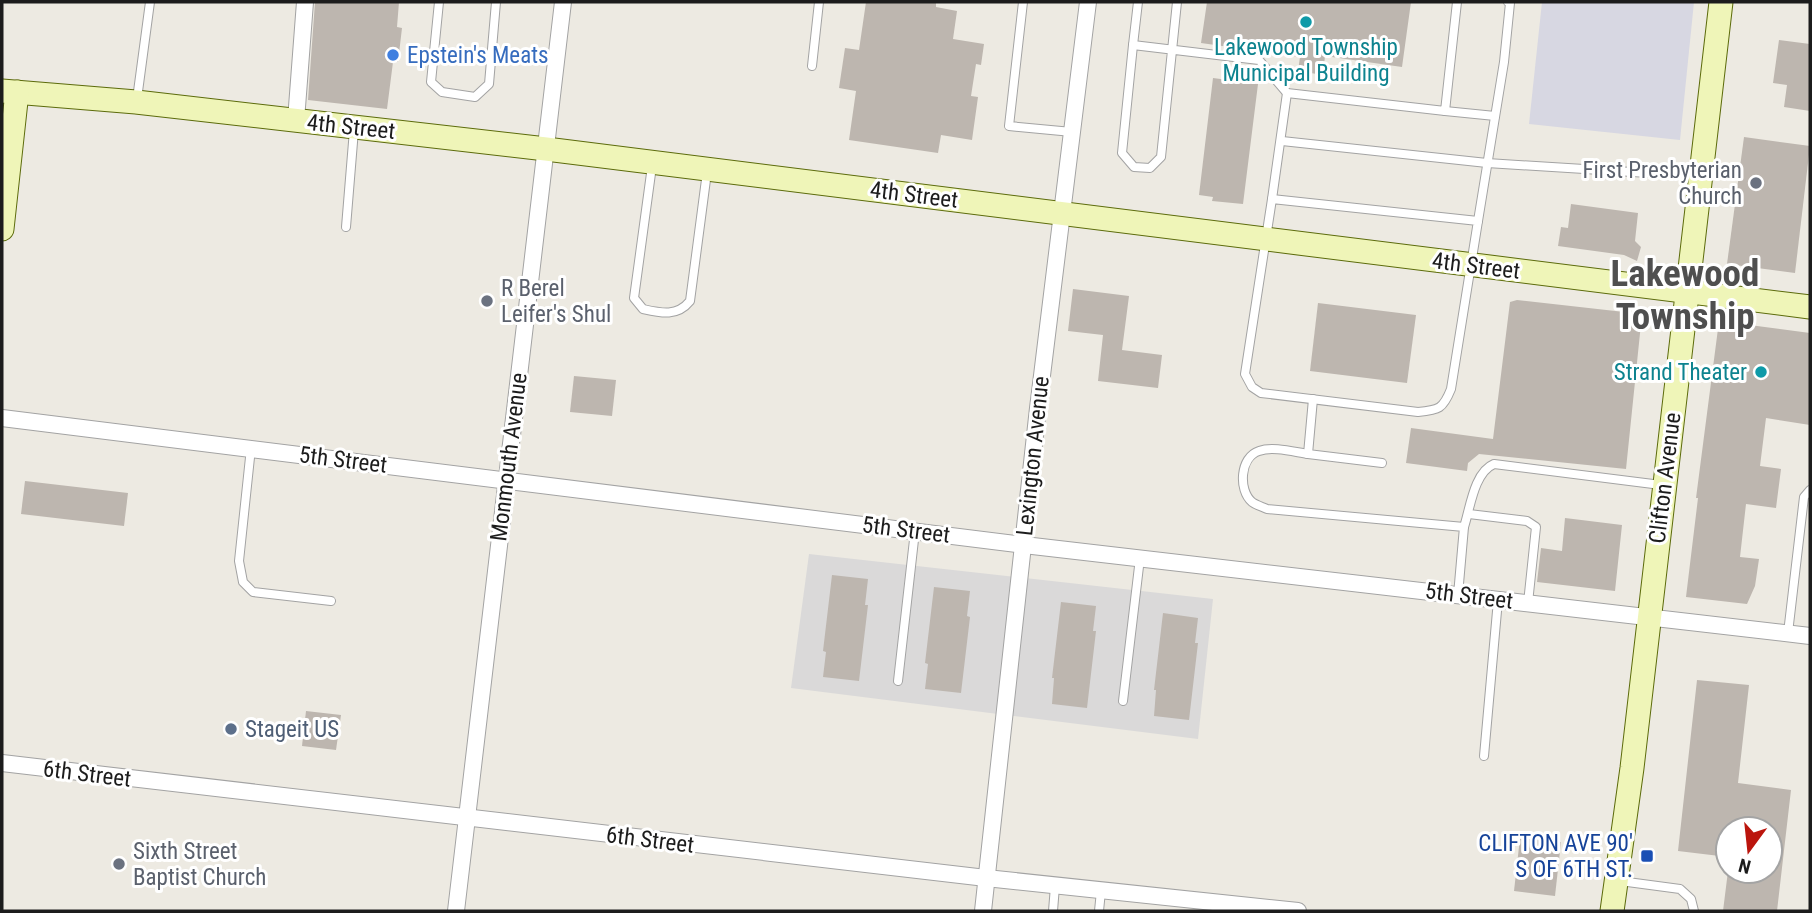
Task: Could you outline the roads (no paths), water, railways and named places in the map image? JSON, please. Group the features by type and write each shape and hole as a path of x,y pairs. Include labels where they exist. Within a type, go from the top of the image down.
{"street":[{"path":"296,120 305,2"},
{"name":"Monmouth Avenue","path":"456,911 563,2"},
{"name":"Lexington Avenue","path":"983,911 1038,408 1088,2"},
{"name":"Clifton Avenue","path":"1612,911 1632,768 1721,2"},
{"path":"2,229 7,90"},
{"name":"4th Street","path":"7,90 547,149 1810,307"},
{"name":"5th Street","path":"2,418 1024,545 1810,636"},
{"name":"6th Street","path":"2,763 466,819 1298,911"}],"lane":[{"path":"136,102 150,2"},
{"path":"439,2 430,82 442,92 475,97 489,84 496,2"},
{"path":"812,66 819,2"},
{"path":"1023,2 1009,126 1072,132"},
{"path":"1138,2 1122,153 1135,167 1150,169 1161,157 1177,2"},
{"path":"1445,111 1457,2"},
{"path":"1287,93 1282,141 1245,374 1252,387 1261,393 1418,412 1436,410 1446,402 1451,389 1504,62 1508,2"},
{"path":"1133,46 1259,60 1287,93 1495,116"},
{"path":"346,227 354,127"},
{"path":"1282,141 1487,163 1648,173"},
{"path":"653,162 634,298 643,309 664,314 682,310 690,301 708,169"},
{"path":"1272,199 1478,221"},
{"path":"1308,454 1314,399"},
{"path":"251,448 239,561 243,582 253,592 331,601"},
{"path":"1381,463 1260,450 1245,464 1245,491 1252,503 1267,509 1464,527"},
{"path":"1458,595 1464,527 1478,481 1487,467 1493,464 1664,485"},
{"path":"1788,634 1804,497 1810,490"},
{"path":"1469,514 1527,521 1536,527 1528,603"},
{"path":"898,681 915,531"},
{"path":"1123,701 1140,558"},
{"path":"1484,756 1498,600"},
{"path":"1616,880 1679,889 1691,899 1694,911"},
{"path":"1053,911 1055,886"},
{"path":"1099,911 1101,891"}],"place":[{"name":"Lakewood Township Municipal Building","path":"1306,22"},
{"name":"Epstein's Meats","path":"393,55"},
{"name":"First Presbyterian Church","path":"1756,183"},
{"name":"R Berel Leifer's Shul","path":"487,301"},
{"name":"Strand Theater","path":"1761,372"},
{"name":"Stageit US","path":"231,729"},
{"name":"CLIFTON AVE 90' S OF 6TH ST.","path":"1647,856"},
{"name":"Sixth Street Baptist Church","path":"119,864"}],"district":[{"name":"Lakewood Township","path":"1685,294"}]}
